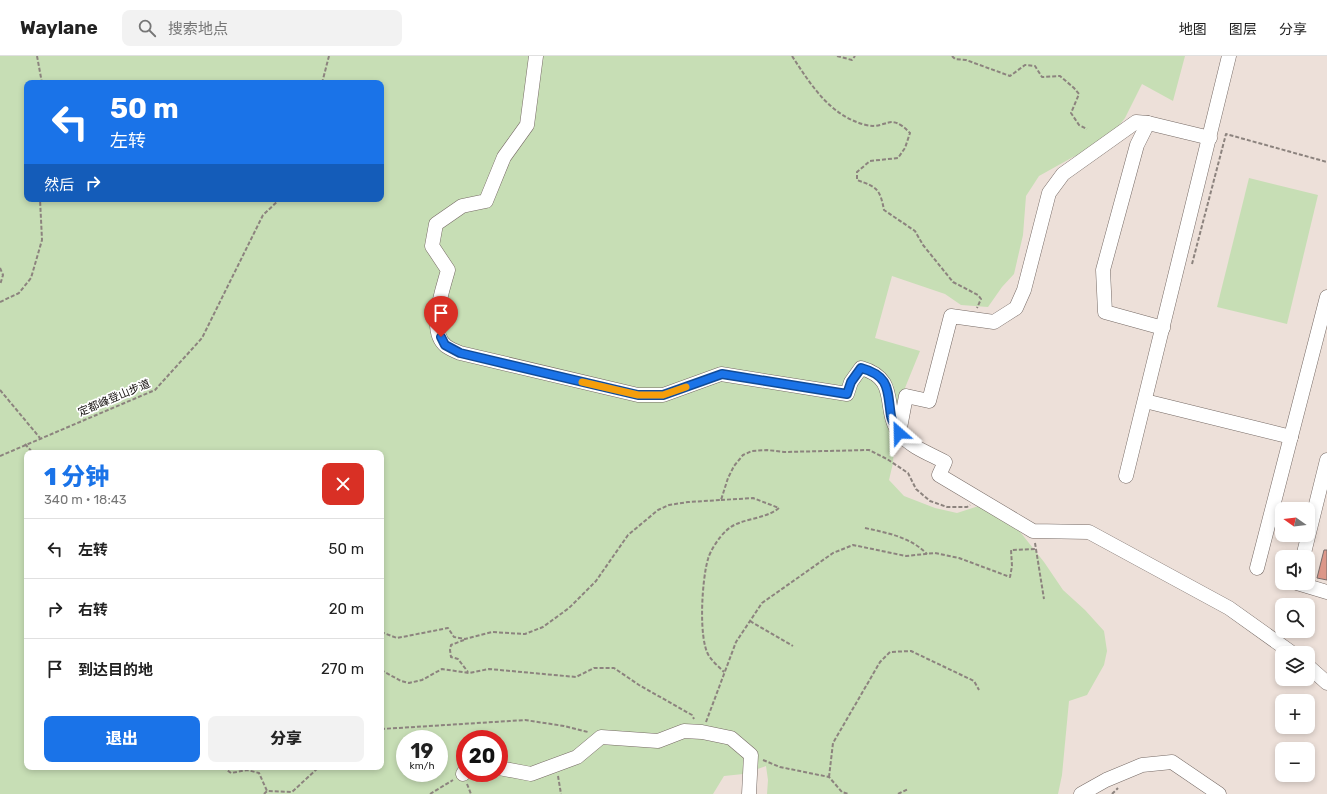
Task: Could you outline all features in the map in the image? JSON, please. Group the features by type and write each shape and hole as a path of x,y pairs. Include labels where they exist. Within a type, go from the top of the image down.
{"street":[{"path":"536,56 527,125 504,157 486,201 462,206 436,224 432,246 448,270 436,314 437,330 445,345 460,353 638,395 663,395 722,374 847,394 851,382 861,368 872,371 885,383 890,398 891,418 899,433 907,441 945,462 939,475 1033,531 1088,532 1230,608 1282,646"},
{"path":"1126,476 1229,56"},
{"path":"899,433 906,396 929,400 951,316 994,322 1016,308 1024,290 1049,193 1063,174 1136,122 1148,123 1210,138"},
{"path":"1148,123 1137,146 1103,270 1105,312 1163,328"},
{"path":"1257,568 1290,437 1323,329 1327,297"},
{"path":"1145,401 1290,437"},
{"path":"1305,550 1327,460"},
{"path":"1315,588 1327,592"},
{"path":"1315,672 1327,683"},
{"path":"508,770 531,774 577,757 601,737 658,741 684,731 702,732 731,738 751,756 749,794"},
{"path":"1081,794 1106,780 1142,765 1172,762 1219,794"}],"path":[{"path":"37,56 41,80"},
{"path":"323,80 329,56"},
{"path":"792,56 825,102 844,118 867,125 880,124 890,121 901,123 910,133 905,148 898,158 870,161 857,172 857,180 872,185 880,193 884,210 915,231 953,282 978,294 981,298 973,319"},
{"path":"837,56 852,60 855,56"},
{"path":"952,56 955,59 966,60 1010,76 1025,65 1035,66 1042,78 1060,76 1074,88 1078,94 1071,113 1079,125 1087,129"},
{"path":"1191,266 1226,134 1327,162"},
{"path":"0,302 19,294 31,278 42,240 40,202"},
{"name":"定都峰登山步道","path":"0,456 25,444 155,390 202,338 263,215 277,202"},
{"path":"0,268 3,275 0,285"},
{"path":"0,390 40,438"},
{"path":"25,444 30,450"},
{"path":"721,500 728,478 742,454 752,450 784,452 869,450 887,459 908,473 916,489 930,501 947,507 967,507 978,498"},
{"path":"469,673 458,659 451,657 451,645 465,639 492,632 525,634 543,627 569,608 596,581 628,534 658,510 688,502 753,498 779,508 773,513 741,523 726,530 708,558 703,606 703,638 709,656 724,672"},
{"path":"865,528 899,536 918,545 927,554"},
{"path":"1033,531 1044,599"},
{"path":"702,732 736,642 762,603 833,553 853,545 906,556 935,553 959,558 1010,577 1012,566 1011,550 1036,549"},
{"path":"750,621 793,646"},
{"path":"384,633 397,638 448,628 454,637 465,639"},
{"path":"829,777 833,743 880,662 890,652 911,651 974,681 979,690"},
{"path":"384,671 401,682 409,683 422,680 442,669 469,673 489,670 576,677 594,668 614,668 639,685 692,715 702,732"},
{"path":"384,729 525,720 576,728 601,737"},
{"path":"751,756 780,767 829,777 842,792 848,794"},
{"path":"556,765 561,794"},
{"path":"227,770 230,773 247,770 259,773 267,791"},
{"path":"264,794 267,791 292,792 316,770"},
{"path":"430,794 456,777"},
{"path":"898,794 908,789"}],"green space":[{"path":"0,56 1185,56 1173,101 1142,84 1125,118 1102,147 1073,157 1039,176 1026,196 1023,235 1014,274 1002,287 988,307 961,305 945,294 892,276 875,338 920,351 896,410 893,463 889,480 904,496 935,508 957,513 988,503 1009,518 1044,562 1063,590 1085,610 1104,631 1107,651 1104,665 1087,695 1069,701 1062,775 1058,794 767,794 768,780 766,766 743,774 724,776 713,794 0,794"},
{"path":"1249,178 1318,195 1287,324 1217,307"}],"building":[{"path":"1324,550 1327,550 1327,580 1317,578"}],"slow traffic":[{"path":"582,382 638,395 663,395 686,387"}],"route":[{"path":"441,337 445,345 460,353 638,395 663,395 722,374 847,394 851,382 861,368 872,371 885,383 890,398 891,418 899,433"}]}
